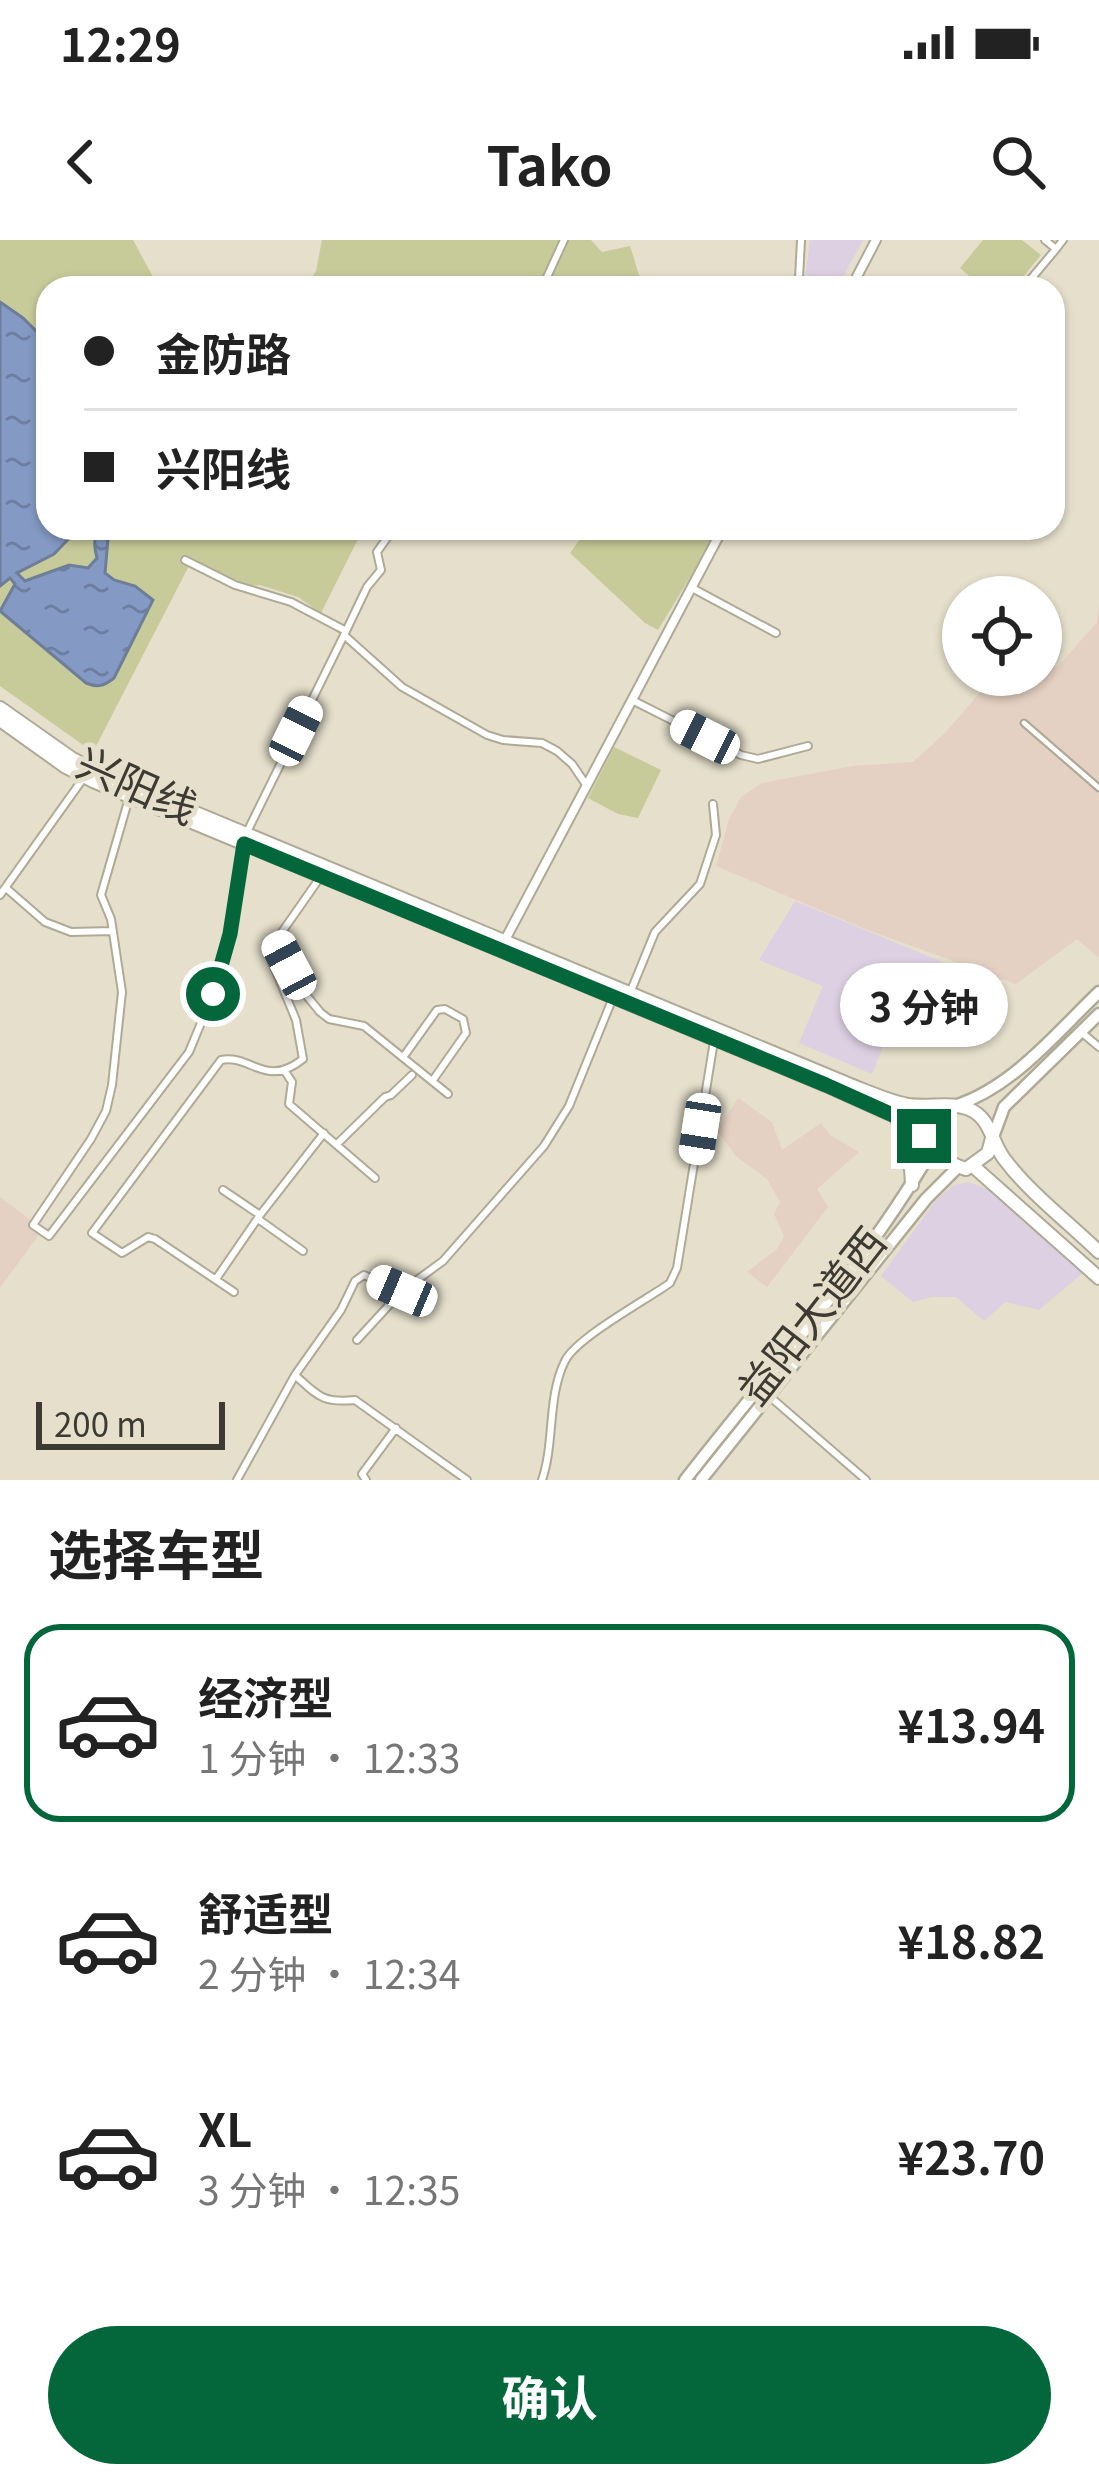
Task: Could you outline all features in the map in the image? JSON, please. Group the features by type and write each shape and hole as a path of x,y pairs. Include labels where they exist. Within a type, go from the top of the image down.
{"highway":[{"name":"兴阳线","path":"0,708 87,772"},
{"name":"兴阳线","path":"0,720 87,772 502,945 613,997 906,1105 952,1107"},
{"name":"兴阳线","path":"245,839 321,876 630,992 895,1116 932,1144"},
{"path":"992,1137 988,1153 966,1169 939,1157 932,1144 936,1121 944,1111 959,1106 982,1116 992,1137 995,1147 1010,1166 1099,1252"},
{"path":"895,1116 906,1136 912,1185"},
{"path":"973,1166 1099,1278"},
{"path":"1052,1236 1067,1221"},
{"path":"1067,1249 1081,1234"}],"main road":[{"path":"952,1107 1007,1078 1099,992"},
{"path":"992,1137 1004,1107 1099,1014"},
{"path":"1026,1060 1038,1072"},
{"name":"益阳大道西","path":"685,1480 841,1283 912,1185 932,1144"},
{"name":"益阳大道西","path":"700,1480 926,1199 958,1167"}],"street":[{"path":"548,276 564,240"},
{"path":"800,276 801,240"},
{"path":"857,276 876,240"},
{"path":"1045,240 1056,249"},
{"path":"1033,276 1064,240"},
{"path":"131,791 101,895 122,992 112,1085 106,1111 91,1139 33,1225 49,1235 189,1052 213,994 230,934 245,839 367,587 381,570 377,552 386,540"},
{"path":"502,945 717,540"},
{"path":"185,560 235,585 291,602 345,633 402,687 487,735 542,743 557,751 586,786"},
{"path":"692,588 776,633"},
{"path":"632,700 741,755 758,759 808,746"},
{"path":"1024,723 1099,788"},
{"path":"87,772 3,892 45,922 71,932 112,931"},
{"path":"630,992 656,932 700,884 716,835 713,804"},
{"path":"234,1292 155,1239 148,1238 122,1253 92,1234 220,1060 233,1058 261,1072 284,1070 303,1059 296,1020 268,952 321,876"},
{"path":"276,940 320,1012 329,1019 364,1026 448,1094"},
{"path":"357,1340 402,1291 443,1261 544,1146 576,1091 613,997"},
{"path":"404,1057 437,1010 463,1019 466,1033 433,1081"},
{"path":"1081,1031 1099,1047"},
{"path":"542,1480 567,1357 670,1283 677,1268 715,1033"},
{"path":"284,1070 292,1082 290,1105 375,1178"},
{"path":"337,1144 412,1075"},
{"path":"216,1280 324,1133"},
{"path":"224,1190 303,1251"},
{"path":"237,1480 355,1281 364,1275 402,1291"},
{"path":"295,1376 322,1399 355,1400 467,1480"},
{"path":"768,1395 866,1480"},
{"path":"366,1480 362,1474 396,1428"}],"shaded area":[{"path":"810,240 863,240 844,276 806,276"},
{"path":"1099,603 1099,958 1077,939 1016,984 860,927 716,866 729,819 741,797 762,783 853,766 913,762 977,696 1062,696 1062,662 1097,622"},
{"path":"795,901 947,964 923,1025 934,1029 927,1046 889,1031 872,1074 799,1043 823,986 759,960"},
{"path":"738,1098 772,1122 782,1150 821,1123 830,1135 859,1152 817,1189 828,1207 767,1287 747,1272 777,1249 784,1236 774,1214 780,1202 767,1179 737,1157 717,1131"},
{"path":"969,1182 999,1194 1084,1272 1039,1310 1005,1302 984,1321 956,1297 913,1302 881,1276 936,1200 954,1185"},
{"path":"0,1197 43,1229 0,1288"}],"green space":[{"path":"0,240 133,240 152,276 36,276 36,540 358,540 321,613 298,597 260,585 246,586 192,560 93,752 0,686"},
{"path":"322,240 591,240 602,252 630,246 639,276 313,276"},
{"path":"983,240 1022,240 1041,255 1024,276 969,276 960,268"},
{"path":"579,540 713,540 658,630 570,553"},
{"path":"614,747 661,770 638,818 618,814 588,798"}],"water":[{"path":"0,302 36,331 36,540 67,540 54,554 17,573 25,581 69,565 88,568 97,558 95,540 108,540 105,573 153,600 114,678 94,685 0,611 15,584 10,578 0,586"}],"route":[{"path":"213,994 230,934 244,844 826,1085 895,1116 924,1136"}]}
